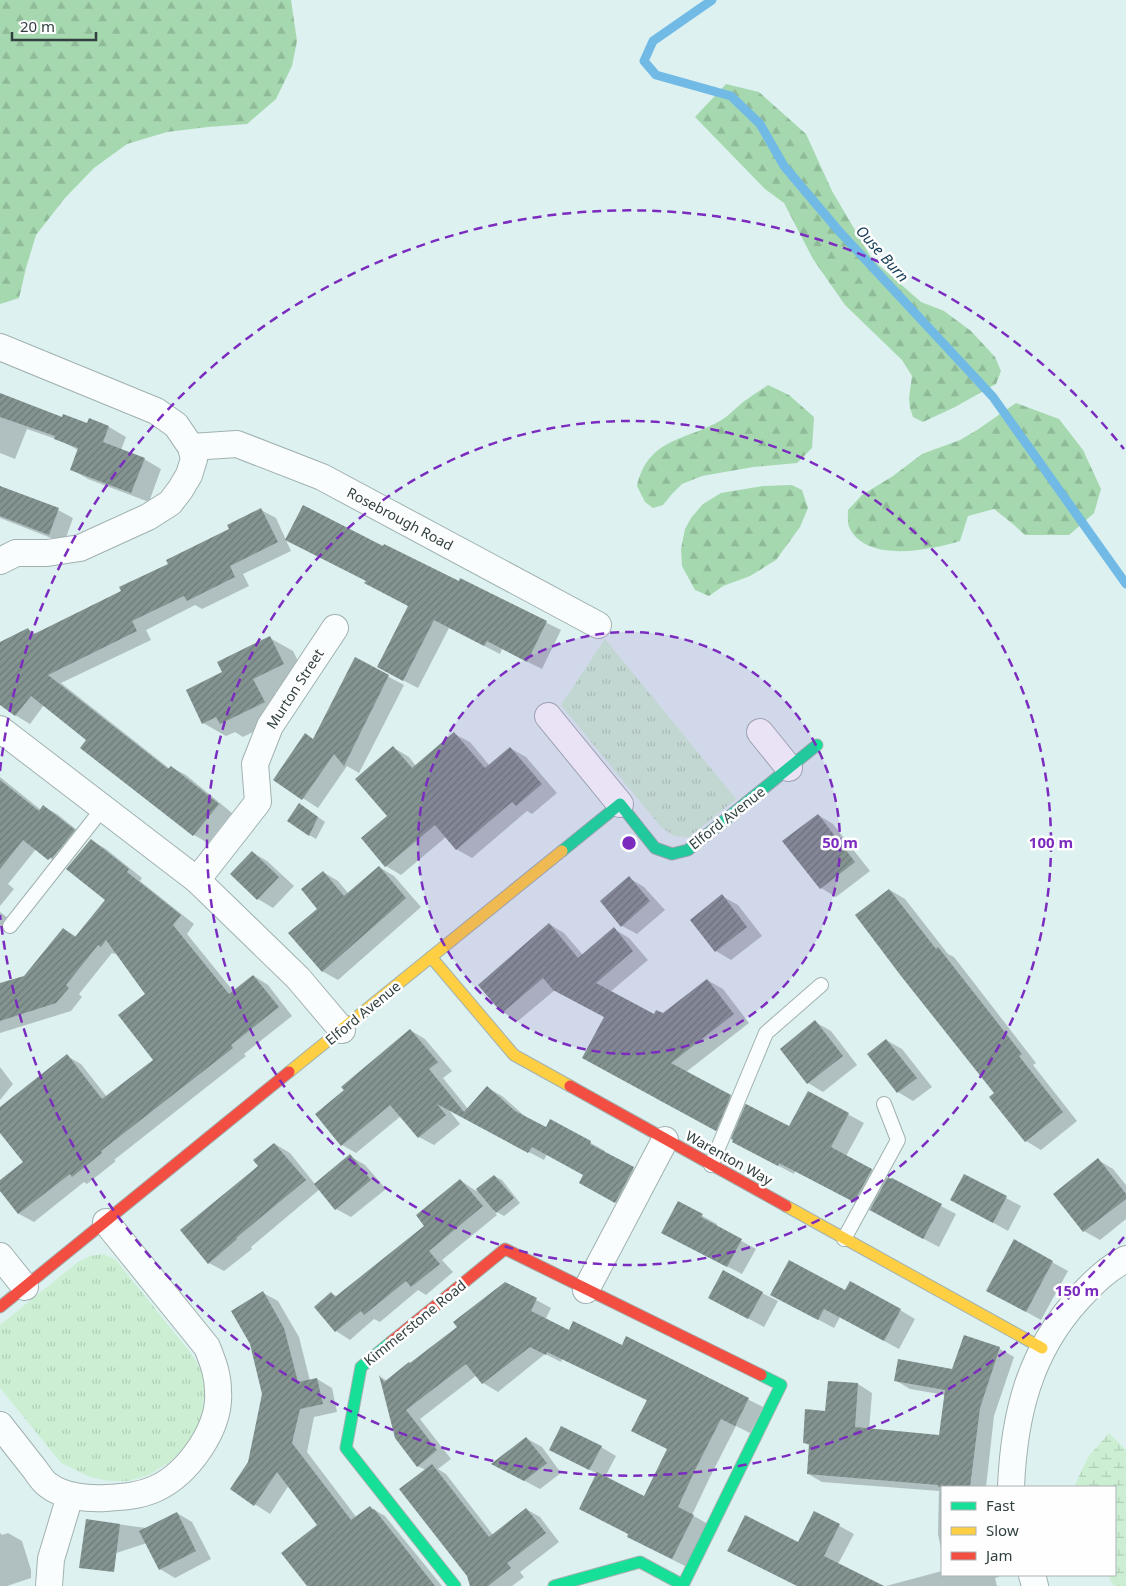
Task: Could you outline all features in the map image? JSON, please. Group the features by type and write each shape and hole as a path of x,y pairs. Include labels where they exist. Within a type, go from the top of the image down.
{"street":[{"path":"0,347 156,411 176,425 191,447 194,459 189,475 170,503 148,517 80,548 47,553 5,552"},
{"name":"Rosebrough Road","path":"191,447 237,444 322,477 598,625"},
{"name":"Murton Street","path":"197,880 258,802 255,764 270,726 335,628"},
{"name":"Elford Avenue","path":"548,716 655,848 672,854 688,850 817,745"},
{"path":"0,728 197,880 298,978 342,1030"},
{"path":"760,732 789,768"},
{"name":"Elford Avenue","path":"0,1307 620,804"},
{"name":"Warenton Way","path":"431,958 514,1055 1042,1348"},
{"path":"586,1290 665,1140"},
{"path":"0,1425 48,1485 70,1496 99,1498 132,1496 155,1489 175,1476 192,1460 205,1442 215,1415 219,1393 216,1369 207,1347 106,1222"},
{"name":"Kimmerstone Road","path":"455,1586 346,1448 361,1367 505,1249 781,1385 684,1586 640,1562 554,1586"},
{"path":"0,1256 25,1287"},
{"path":"1011,1486 1012,1457 1018,1419 1029,1379 1042,1348 1069,1309 1092,1284 1111,1267 1126,1259"},
{"path":"49,1586 51,1559 70,1496"}],"lane":[{"path":"10,926 103,808"},
{"path":"711,1165 766,1033 821,985"},
{"path":"844,1239 898,1140 884,1104"}],"green space":[{"path":"0,0 291,0 297,41 292,66 276,99 247,124 167,132 127,144 94,168 65,198 36,235 19,298 0,304"},
{"path":"726,84 759,92 806,134 832,191 872,259 921,302 944,311 971,331 995,357 1001,371 996,384 923,422 913,417 909,398 912,376 902,360 845,305 813,259 784,203 765,189 695,117"},
{"path":"768,385 789,395 814,417 812,448 797,463 753,467 702,476 682,484 663,505 653,508 645,502 637,486 642,471 649,459 658,450 680,438 722,420"},
{"path":"1016,403 1059,419 1083,450 1101,489 1094,513 1069,535 1025,535 994,509 968,516 960,541 933,548 901,551 885,550 859,540 850,529 848,510 862,495 893,476 922,454 960,440"},
{"path":"792,485 802,490 808,508 800,527 776,560 750,576 723,586 709,596 695,590 682,566 681,549 685,529 691,518 703,504 721,493 763,486"},
{"path":"605,639 736,799 689,837 674,836 661,827 561,705"},
{"path":"103,1254 115,1259 190,1352 201,1369 205,1391 202,1418 191,1440 171,1461 149,1475 128,1481 109,1481 90,1477 61,1463 0,1388 0,1325 78,1262 90,1256"},
{"path":"1109,1433 1126,1450 1126,1586 1114,1586 1108,1576 1116,1576 1116,1486 1075,1486 1088,1457"}],"building":[{"path":"0,393 62,417 63,414 87,423 89,418 109,426 103,442 145,458 131,493 70,470 78,448 54,439 55,436 0,417"},
{"path":"0,486 59,508 49,535 0,516"},
{"path":"303,505 383,546 384,544 459,581 460,578 547,621 527,662 487,641 484,646 434,620 403,681 377,667 408,606 364,583 366,581 285,540"},
{"path":"261,508 278,542 230,566 235,577 187,601 184,596 132,621 137,631 48,675 168,769 171,766 219,804 193,836 80,748 86,740 31,696 15,716 0,705 0,642 28,628 32,635 121,591 119,587 168,564 166,560 229,529 227,525"},
{"path":"270,636 284,664 253,679 265,702 220,724 216,717 202,724 186,690 222,672 217,662"},
{"path":"355,657 389,675 344,766 334,754 302,800 273,780 305,733 313,739"},
{"path":"454,732 485,768 510,747 542,784 516,806 512,802 456,850 435,825 385,867 361,838 387,816 355,779 393,746 412,768"},
{"path":"0,780 39,811 43,805 75,830 52,858 48,860 23,840 0,869"},
{"path":"299,803 318,817 309,836 287,821"},
{"path":"818,814 855,862 820,889 782,841"},
{"path":"91,839 129,869 127,872 181,915 173,925 229,994 253,975 279,1007 231,1045 233,1048 101,1151 102,1153 72,1177 70,1174 18,1214 0,1191 0,1180 23,1162 0,1133 0,1107 67,1054 102,1099 153,1060 118,1015 145,994 106,940 101,947 98,945 66,985 69,988 56,1003 0,1021 0,983 24,976 63,928 75,937 105,900 66,869"},
{"path":"252,851 279,877 257,900 230,874"},
{"path":"379,866 406,898 322,972 288,933 317,909 301,889 323,871 344,896"},
{"path":"629,876 650,901 621,927 600,901"},
{"path":"889,889 936,949 938,947 1022,1054 1019,1056 1063,1112 1025,1142 989,1097 994,1093 855,915"},
{"path":"722,894 747,927 715,952 690,920"},
{"path":"549,923 578,958 614,927 633,951 596,983 654,1014 656,1010 663,1013 707,979 734,1014 671,1063 731,1095 716,1131 582,1058 604,1017 553,990 543,978 502,1013 478,985"},
{"path":"815,1020 843,1056 807,1084 780,1049"},
{"path":"410,1029 438,1062 429,1069 464,1112 487,1086 515,1111 546,1127 550,1119 591,1141 590,1144 634,1167 615,1203 579,1183 583,1175 532,1147 528,1153 437,1104 446,1115 418,1138 390,1105 341,1146 315,1114 344,1090 341,1087"},
{"path":"886,1039 917,1078 897,1093 867,1054"},
{"path":"808,1091 849,1113 831,1147 872,1169 854,1202 779,1163 778,1166 732,1142 733,1140 731,1139 746,1104 789,1126"},
{"path":"274,1143 306,1180 236,1238 208,1264 180,1230 258,1166 253,1160"},
{"path":"350,1154 371,1180 335,1210 314,1184"},
{"path":"1098,1158 1126,1194 1126,1199 1083,1232 1053,1194"},
{"path":"964,1174 1007,1196 993,1223 950,1200"},
{"path":"494,1175 514,1198 496,1213 476,1189"},
{"path":"888,1177 942,1204 923,1239 870,1210"},
{"path":"460,1179 483,1206 429,1251 440,1264 411,1287 406,1281 364,1315 361,1311 335,1332 314,1307 331,1292 335,1297 424,1226 416,1215"},
{"path":"678,1201 703,1214 701,1217 742,1239 727,1267 661,1233"},
{"path":"1014,1239 1053,1261 1026,1312 986,1291"},
{"path":"789,1260 845,1290 850,1281 901,1309 884,1341 824,1309 818,1320 770,1295"},
{"path":"723,1270 763,1292 748,1319 708,1298"},
{"path":"505,1282 537,1298 531,1311 569,1330 573,1321 622,1345 626,1336 749,1398 735,1426 721,1419 696,1468 678,1507 694,1515 672,1559 627,1537 628,1534 579,1509 597,1472 644,1496 667,1449 631,1431 647,1400 547,1352 546,1355 530,1347 482,1384 466,1364 406,1410 437,1450 417,1467 395,1438 379,1375 384,1382 410,1363 457,1327 453,1322"},
{"path":"263,1291 284,1328 298,1382 317,1378 323,1404 300,1409 292,1443 351,1520 370,1506 374,1509 435,1586 307,1586 281,1553 317,1525 277,1472 254,1506 230,1489 248,1462 262,1394 250,1344 231,1311"},
{"path":"964,1335 1000,1347 980,1408 970,1486 938,1487 938,1485 807,1474 809,1444 803,1443 805,1409 825,1411 828,1381 858,1383 855,1427 939,1435 945,1390 894,1381 898,1359 952,1369"},
{"path":"561,1426 602,1446 589,1470 549,1450"},
{"path":"526,1437 547,1463 524,1481 491,1464"},
{"path":"432,1464 489,1537 526,1508 546,1533 507,1563 511,1568 488,1586 470,1586 467,1576 399,1489"},
{"path":"814,1511 840,1524 824,1556 884,1586 797,1586 727,1551 745,1515 798,1542"},
{"path":"177,1512 196,1551 159,1570 139,1531"},
{"path":"86,1519 120,1524 114,1572 79,1568"}],"waterway":[{"name":"Ouse Burn","path":"712,0 653,41 644,61 656,75 731,96 760,124 784,166 838,230 993,397 1126,584"}],"traffic: fast":[{"path":"562,851 620,804 655,848 672,854 688,850 817,745"},
{"path":"391,1342 361,1367 346,1448 455,1586"},
{"path":"554,1586 640,1562 683,1585 781,1385 761,1375"}],"traffic: slow":[{"path":"289,1072 562,851"},
{"path":"431,957 514,1055 570,1086"},
{"path":"786,1206 1042,1348"}],"traffic: jam":[{"path":"0,1307 289,1072"},
{"path":"570,1086 786,1206"},
{"path":"391,1342 505,1249 761,1375"}]}
